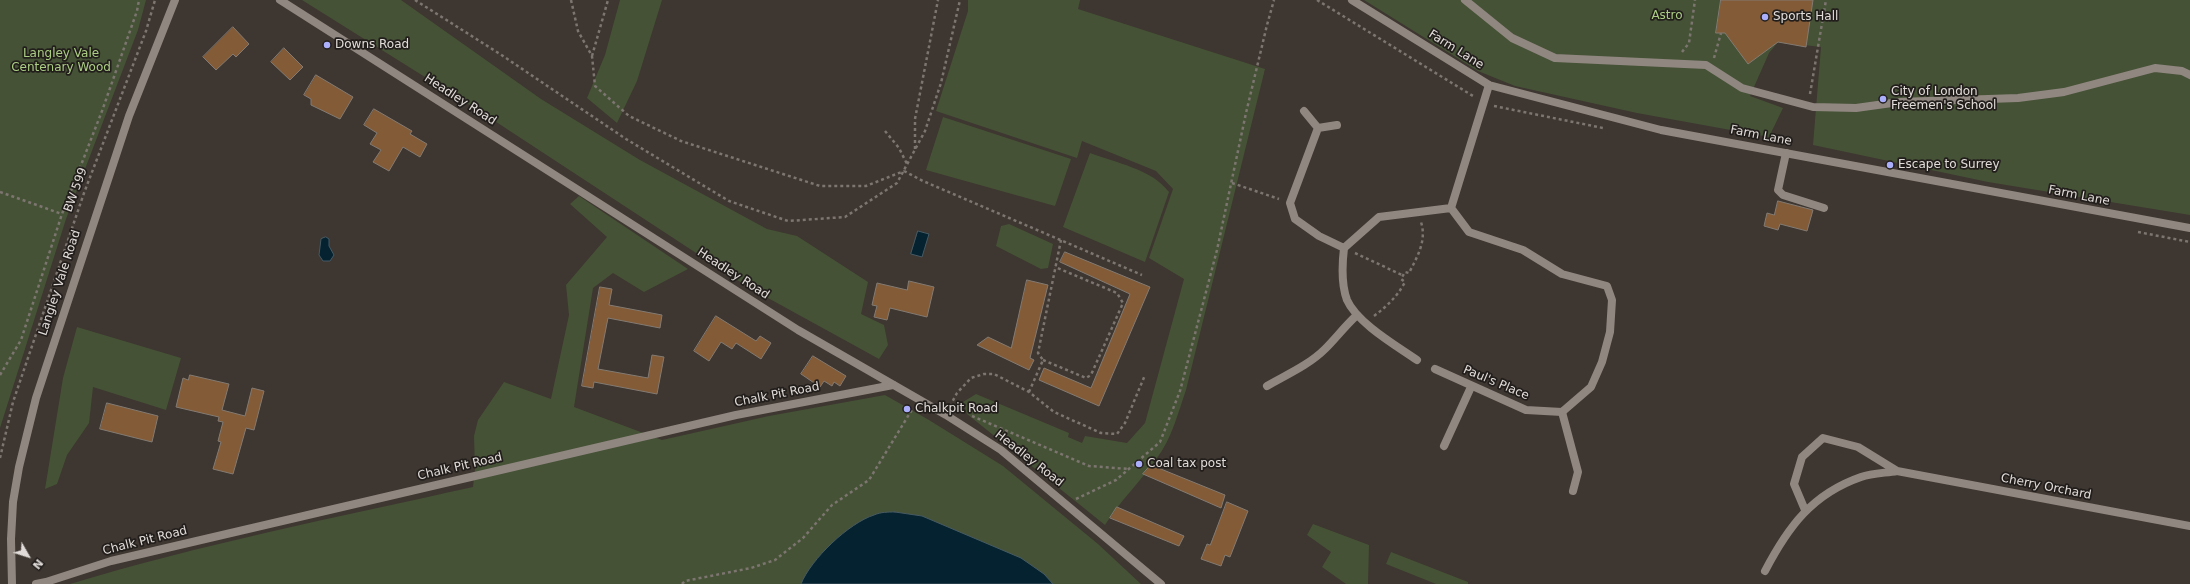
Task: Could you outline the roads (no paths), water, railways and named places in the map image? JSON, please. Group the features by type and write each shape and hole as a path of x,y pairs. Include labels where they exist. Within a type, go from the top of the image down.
{"street":[{"name":"Langley Vale Road","path":"12,584 11,539 13,502 22,453 36,398 129,116 175,0"},
{"name":"Headley Road","path":"280,0 798,330 946,415 1001,450 1161,584"},
{"name":"Farm Lane","path":"1352,0 1489,85 1661,130 2190,228"},
{"path":"1464,0 1512,38 1555,58 1671,62 1706,65 1742,88 1808,105 1856,108 1899,102 2018,98 2064,92 2155,68 2182,71 2190,75"},
{"path":"1451,208 1489,85"},
{"path":"1304,112 1318,128"},
{"path":"1318,128 1337,125"},
{"path":"1318,128 1290,203 1295,219 1319,236 1344,248"},
{"path":"1786,153 1778,190 1783,195 1824,208"},
{"path":"1417,360 1357,315 1347,300 1342,270 1344,248 1379,217 1419,214 1451,208"},
{"path":"1451,208 1470,232 1523,250 1562,274 1607,286 1612,300 1610,332 1602,362 1591,387 1562,412 1578,472 1573,491"},
{"path":"1267,386 1305,365 1325,350 1343,327 1357,315"},
{"name":"Paul's Place","path":"1435,370 1526,410 1562,412"},
{"name":"Chalk Pit Road","path":"36,584 111,561 736,415 893,385"},
{"path":"1444,446 1471,387"},
{"name":"Cherry Orchard","path":"1805,510 1794,484 1802,457 1823,438 1858,447 1897,471"},
{"name":"Cherry Orchard","path":"1765,571 1779,544 1805,510 1838,487 1862,477 1897,471 2190,526"}],"water":[{"path":"918,231 929,234 922,257 911,254"},
{"path":"326,237 329,239 329,246 334,255 330,261 323,261 319,255 321,239"},
{"path":"895,512 922,516 1021,558 1044,574 1053,584 801,584 806,574 822,553 853,526 874,515"}],"place":[{"name":"Sports Hall","path":"1765,17"},
{"name":"Downs Road","path":"327,45"},
{"name":"City of London Freemen's School","path":"1883,99"},
{"name":"Escape to Surrey","path":"1890,165"},
{"name":"Chalkpit Road","path":"907,409"},
{"name":"Coal tax post","path":"1139,464"}],"park label":[{"name":"Astro","path":"1667,16"},
{"name":"Langley Vale Centenary Wood","path":"61,61"}]}
